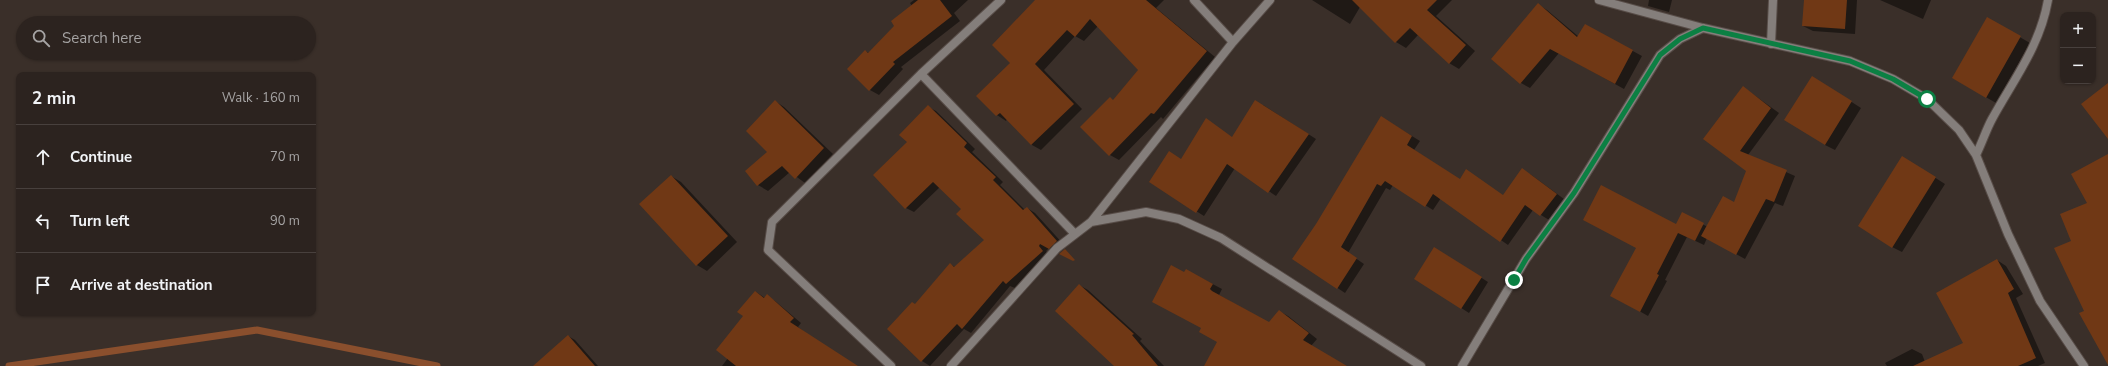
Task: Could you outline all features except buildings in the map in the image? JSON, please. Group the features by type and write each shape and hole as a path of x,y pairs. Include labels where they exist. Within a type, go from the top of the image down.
{"street":[{"path":"891,366 768,250 772,222 921,74 1001,0"},
{"path":"1194,0 1233,42"},
{"path":"956,364 1057,248 1091,222 1233,42 1270,0"},
{"path":"1599,0 1703,28 1850,61 1893,79 1927,99 1959,130 1976,155 2008,234 2040,301 2084,366"},
{"path":"1771,44 1773,0"},
{"path":"1976,155 1992,119 2019,75 2044,22 2048,0"},
{"path":"1462,366 1526,259 1574,193 1660,55 1680,39 1703,28"},
{"path":"921,74 1075,234"},
{"path":"1091,222 1146,212 1178,219 1221,238 1421,366"}],"waterway":[{"path":"9,366 257,330 437,366"}],"route":[{"path":"1514,280 1526,259 1574,193 1643,80 1660,55 1680,39 1703,28 1850,61 1893,79 1927,99"}]}
